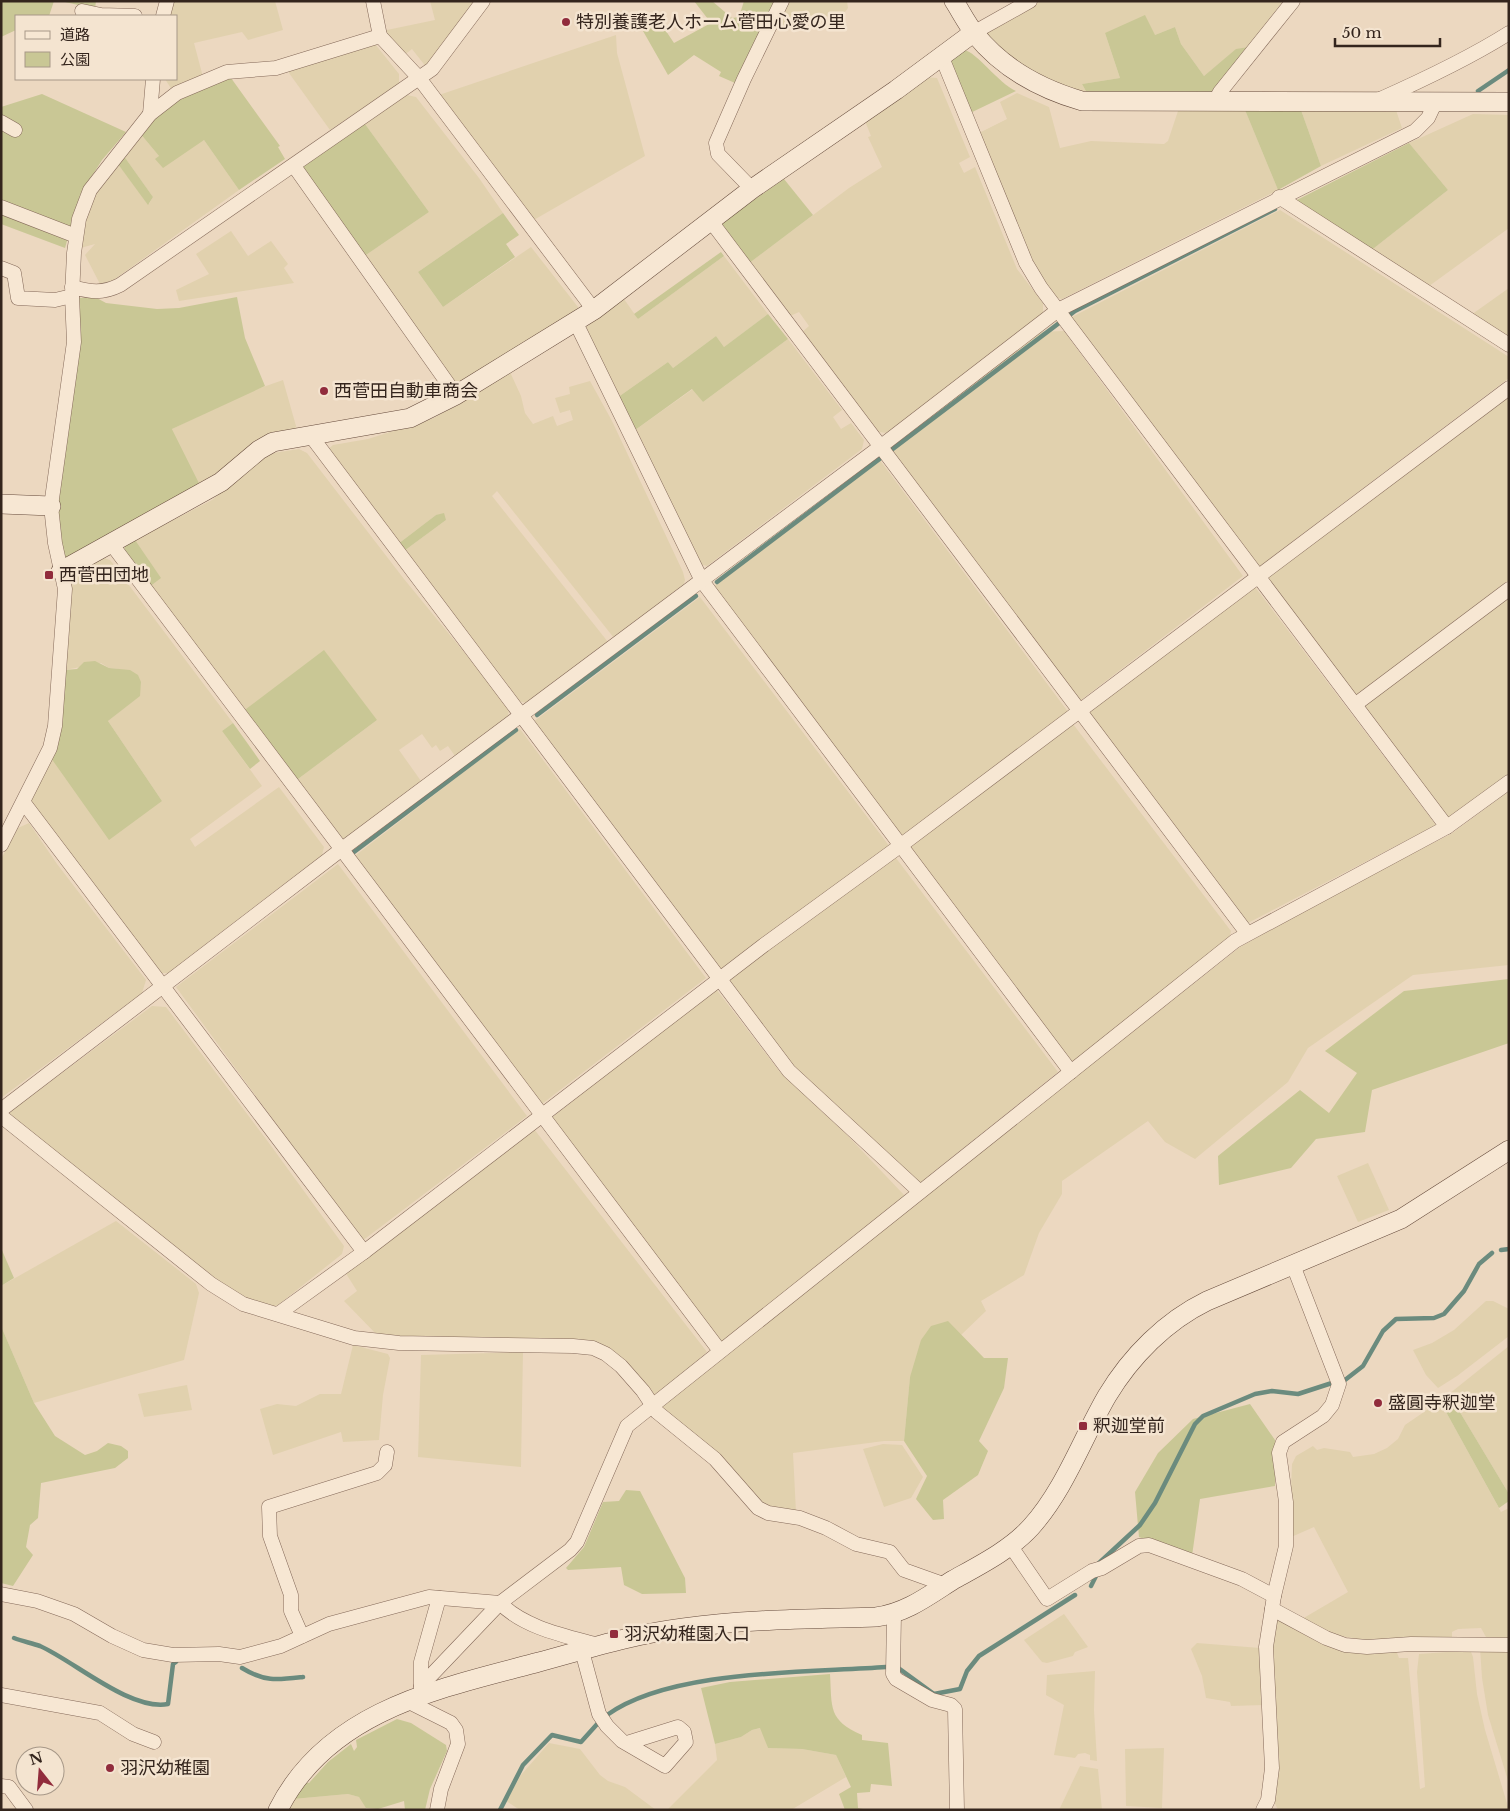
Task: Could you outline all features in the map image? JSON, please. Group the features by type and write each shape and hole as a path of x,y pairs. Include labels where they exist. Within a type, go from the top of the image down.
{"street":[{"path":"163,15 168,1"},
{"path":"373,1 380,36 419,78 594,310"},
{"path":"1,268 14,273 18,298 55,300 72,291 94,293 108,291 294,166 432,69 482,1"},
{"path":"752,189 718,154 716,143 744,79 782,1"},
{"path":"954,1 973,33 1000,60 1012,69 1063,96 1082,101 1509,102"},
{"path":"62,571 110,542 221,482 267,445 286,439 410,418 456,395 576,323 752,189 896,90 973,33 1030,1"},
{"path":"1215,102 1220,92 1293,1"},
{"path":"82,11 102,15"},
{"path":"1373,102 1446,70 1456,62 1509,33"},
{"path":"1,846 50,748 55,726 65,589 54,543 51,506 74,342 72,291 76,236 90,190 150,114 177,93 227,72 276,68 380,36"},
{"path":"941,55 1026,263 1058,310 1447,827"},
{"path":"150,114 152,80"},
{"path":"1,1110 342,850 880,447 1058,310 1279,197 1415,131 1428,118 1436,101"},
{"path":"1,122 15,130"},
{"path":"294,166 456,395"},
{"path":"1279,197 1509,345"},
{"path":"1,207 76,236"},
{"path":"710,220 1247,933"},
{"path":"576,323 702,580 1070,1072"},
{"path":"278,1314 364,1252 543,1116 764,944 900,846 1509,388"},
{"path":"311,436 789,1071 919,1191"},
{"path":"1,504 51,506"},
{"path":"110,542 720,1350"},
{"path":"1356,704 1509,589"},
{"path":"417,1694 500,1602 570,1550 577,1542 627,1426 919,1191 1247,933 1447,827 1509,782"},
{"path":"24,803 364,1252"},
{"path":"1,1116 210,1284 243,1304 354,1338 399,1343 593,1348 606,1354 621,1366 643,1391 651,1406 715,1459 758,1508 768,1513 800,1518 826,1528 856,1544 890,1552 904,1570 946,1585"},
{"path":"278,1810 298,1777 326,1748 363,1720 417,1694 602,1645 683,1628 736,1623 876,1617 894,1614 1010,1546 1032,1526 1054,1496 1116,1382 1165,1327 1188,1310 1207,1301 1407,1216 1509,1150"},
{"path":"1268,1806 1272,1768 1266,1647 1273,1603 1286,1546 1286,1502 1279,1453 1283,1442 1323,1416 1332,1405 1339,1384 1293,1265"},
{"path":"302,1636 291,1611 291,1596 270,1536 269,1507 377,1473 385,1465 387,1452"},
{"path":"1010,1546 1047,1599 1092,1570 1102,1568 1139,1546 1149,1545 1242,1579 1273,1603 1326,1638 1345,1645 1367,1647 1495,1643 1509,1645"},
{"path":"1,1594 37,1601 74,1614 112,1636 143,1650 173,1655 218,1654 240,1657 262,1653 329,1624 429,1597 500,1602 506,1610 529,1622 561,1635 602,1645"},
{"path":"417,1694 421,1662 439,1598"},
{"path":"894,1614 892,1674 896,1679 932,1700 950,1705 955,1709 956,1810"},
{"path":"582,1651 599,1714 607,1726 627,1743"},
{"path":"1,1694 100,1712 133,1734 154,1742"},
{"path":"417,1694 451,1723 456,1730 458,1744 441,1789 437,1810"},
{"path":"1,1786 9,1787 26,1810"}],"shaded area":[{"path":"172,1 275,1 283,30 248,40 242,32 194,43 203,77 172,90 166,80 178,80 178,15 167,15"},
{"path":"430,1 474,1 427,68 412,49 403,56 382,31 435,20"},
{"path":"786,1 847,1 848,8 845,12 773,30"},
{"path":"1041,1 1283,1 1249,47 1236,50 1204,76 1181,44 1175,27 1155,35 1105,33 1120,78 1082,84 1087,93 1046,83 981,34"},
{"path":"616,35 617,53 645,156 532,221 436,96"},
{"path":"375,44 399,74 399,84 330,130 289,73 289,69"},
{"path":"925,77 937,78 970,157 959,163 964,173 975,167 1017,269 1043,303 1043,317 886,433 873,431 800,334 809,326 799,312 788,317 748,264 849,188 882,167 868,137 871,136 865,121"},
{"path":"1017,93 1049,107 1060,148 1091,141 1164,144 1168,141 1178,111 1245,110 1278,190 1062,299 1053,297 1029,261 975,135 1007,119 1000,102"},
{"path":"407,95 416,97 479,178 503,213 418,272 443,307 531,247 578,307 577,314 459,385 451,383 363,257 429,212 365,124"},
{"path":"1301,110 1396,110 1402,128 1321,166"},
{"path":"1473,114 1509,115 1509,228 1425,289 1369,252 1448,190 1409,143"},
{"path":"139,132 159,156 204,140 239,190 112,281 100,284 85,255 95,244 77,249 87,207 115,160 149,204 153,197 121,152"},
{"path":"1280,210 1509,357 1509,378 1256,569 1070,318"},
{"path":"231,231 248,256 271,241 288,264 284,268 294,283 179,301 176,290 209,274 196,254"},
{"path":"724,256 768,314 724,347 716,336 673,368 668,362 614,400 582,330 624,299 638,319"},
{"path":"1509,288 1509,341 1471,315"},
{"path":"1064,331 1243,576 1077,703 885,453 1037,332"},
{"path":"788,339 842,410 833,417 841,429 851,423 864,440 862,449 707,566 695,563 631,433 693,389 703,402"},
{"path":"510,372 521,396 525,413 533,424 553,416 557,426 573,420 570,410 560,413 555,398 570,394 569,387 590,381 612,421 683,572 685,580 684,584 614,638 497,491 492,496 608,642 527,703 517,701 404,551 446,520 436,515 398,544 325,452 333,445 368,439 434,418"},
{"path":"283,380 298,433 200,485 172,429 249,392"},
{"path":"1509,394 1509,580 1355,697 1264,578"},
{"path":"299,449 307,453 404,579 509,707 508,718 455,756 448,746 440,751 436,745 432,748 422,734 399,750 421,781 346,839 334,838 294,782 377,720 242,712 149,587 135,540 212,500 265,457 273,453"},
{"path":"879,459 1069,713 898,839 713,587"},
{"path":"104,558 110,560 233,723 222,731 262,786 190,839 195,847 279,787 324,847 322,855 168,973 157,973 30,800 51,758 162,801 108,721 139,696 141,682 119,669 109,668 101,663 65,670 70,577"},
{"path":"1255,587 1436,825 1244,925 1088,713"},
{"path":"700,597 890,847 717,972 533,722"},
{"path":"1509,597 1509,773 1445,822 1362,707"},
{"path":"1073,724 1231,931 1229,940 1068,1065 905,847"},
{"path":"520,729 706,978 538,1107 352,858"},
{"path":"1509,791 1509,965 1413,975 1308,1048 1288,1082 1195,1159 1165,1142 1148,1121 1062,1181 1062,1194 1039,1233 1024,1275 981,1301 986,1311 961,1335 948,1322 910,1377 904,1441 884,1441 793,1453 796,1512 772,1507 756,1500 658,1407 1240,947 1385,867 1451,834"},
{"path":"29,823 57,864 146,980 142,993 1,1098 1,859 18,828"},
{"path":"896,858 1058,1072 915,1187 853,1129 773,1044 724,984 767,950"},
{"path":"338,864 527,1116 362,1241 176,987"},
{"path":"716,989 780,1072 846,1134 905,1196 718,1345 550,1119"},
{"path":"152,1006 166,1007 344,1246 342,1254 278,1305 269,1308 259,1306 229,1289 7,1114"},
{"path":"534,1129 707,1352 653,1399 608,1351 378,1336 344,1301 357,1291 345,1272"},
{"path":"1368,1163 1389,1210 1358,1222 1337,1176"},
{"path":"116,1221 196,1284 199,1293 184,1360 34,1403 1,1326 1,1286"},
{"path":"1486,1301 1493,1301 1509,1309 1509,1336 1457,1376 1438,1388 1426,1375 1413,1350 1432,1343 1454,1330"},
{"path":"353,1345 388,1354 390,1358 383,1395 379,1440 343,1442 341,1432 273,1455 260,1409 277,1404 296,1406 320,1394 341,1394"},
{"path":"1509,1346 1509,1494 1449,1394"},
{"path":"523,1352 521,1467 418,1457 421,1355"},
{"path":"187,1385 192,1410 144,1417 138,1394"},
{"path":"1440,1401 1501,1512 1509,1508 1509,1639 1486,1637 1481,1628 1458,1629 1452,1632 1452,1639 1368,1641 1331,1634 1302,1619 1348,1592 1314,1527 1289,1538 1292,1464 1296,1456 1313,1446 1317,1450 1324,1448 1350,1452 1353,1457 1374,1454 1387,1448 1398,1439 1405,1425"},
{"path":"883,1444 902,1445 923,1477 911,1498 884,1507 863,1449"},
{"path":"1064,1614 1088,1647 1075,1652 1073,1656 1047,1663 1042,1662 1024,1640"},
{"path":"1278,1618 1331,1645 1396,1650 1399,1658 1408,1658 1420,1789 1425,1787 1417,1672 1419,1654 1462,1651 1469,1647 1473,1657 1477,1694 1485,1730 1509,1810 1278,1810 1272,1797 1270,1657 1275,1619"},
{"path":"1197,1643 1260,1648 1264,1705 1231,1706 1230,1702 1206,1698 1202,1676 1191,1649"},
{"path":"1480,1648 1509,1650 1509,1784 1488,1715 1482,1678"},
{"path":"1095,1671 1094,1710 1097,1761 1090,1760 1090,1755 1085,1753 1078,1754 1075,1758 1054,1755 1064,1705 1046,1695 1047,1675"},
{"path":"761,1728 768,1748 802,1749 836,1755 846,1777 791,1810 667,1810 717,1760 715,1744 741,1737 752,1730"},
{"path":"549,1743 580,1749 600,1775 608,1781 625,1787 656,1810 520,1810 506,1801 521,1775"},
{"path":"1164,1748 1162,1808 1126,1806 1125,1749"},
{"path":"1080,1766 1098,1769 1102,1810 1059,1810"},
{"path":"348,1794 359,1797 366,1805 366,1810 287,1810 293,1799"}],"green space":[{"path":"1,1 54,1 49,15 15,15 15,30 1,37"},
{"path":"61,1 96,1 95,9"},
{"path":"694,1 712,1 732,18 739,17 744,1 776,1 735,83 719,76 721,72 694,55 668,75 643,31 662,25 674,43 711,23"},
{"path":"1145,15 1155,35 1175,27 1181,44 1204,76 1236,49 1249,47 1210,94 1087,93 1082,84 1120,78 1105,33"},
{"path":"964,50 975,56 1002,82 1016,91 966,115 946,63"},
{"path":"231,78 280,146 278,147 285,159 239,190 204,140 163,168 155,159 159,156 139,132 174,99"},
{"path":"42,94 126,132 102,160 80,195 65,248 1,224 1,107"},
{"path":"1245,110 1301,110 1321,166 1278,190"},
{"path":"365,124 429,212 363,257 301,168"},
{"path":"1409,143 1448,190 1369,252 1293,202"},
{"path":"121,152 153,197 148,205 115,160"},
{"path":"784,179 813,215 748,264 722,232 721,223"},
{"path":"503,213 519,235 506,244 515,257 443,307 418,272"},
{"path":"721,252 724,256 638,319 634,314"},
{"path":"95,297 106,303 157,309 179,308 237,297 245,338 265,386 172,429 200,485 63,561 54,510 78,298"},
{"path":"768,314 788,339 703,402 692,389 631,433 614,400 668,362 673,368 716,336 724,347"},
{"path":"444,513 446,520 404,551 398,544 436,515"},
{"path":"135,540 161,578 149,587 124,551 125,545"},
{"path":"324,650 377,720 294,782 242,712"},
{"path":"95,661 109,668 130,670 138,675 141,682 140,696 108,721 162,801 109,840 51,758 65,670 77,669 84,662"},
{"path":"233,723 260,761 250,769 222,731"},
{"path":"1509,979 1509,1043 1372,1090 1365,1132 1316,1139 1291,1168 1219,1185 1218,1156 1300,1090 1329,1113 1357,1073 1325,1051 1404,991"},
{"path":"1,1248 14,1278 1,1286"},
{"path":"948,1321 984,1358 1008,1358 1004,1388 979,1441 988,1451 978,1475 943,1500 944,1519 933,1520 916,1499 927,1476 904,1441 910,1377 921,1340 931,1326"},
{"path":"1,1326 34,1403 55,1436 85,1455 97,1451 108,1443 121,1446 128,1451 128,1458 115,1468 41,1483 38,1518 30,1525 26,1547 33,1555 13,1586 1,1583"},
{"path":"1449,1394 1509,1494 1509,1501 1499,1508 1440,1401"},
{"path":"1250,1404 1275,1440 1275,1486 1200,1499 1192,1556 1139,1537 1135,1492 1158,1453 1193,1419"},
{"path":"626,1490 640,1491 685,1578 686,1593 642,1594 624,1585 621,1567 568,1570 566,1568 584,1547 603,1502 619,1501"},
{"path":"830,1674 832,1704 837,1718 843,1724 862,1735 862,1740 888,1743 892,1786 871,1784 870,1792 857,1793 858,1808 868,1810 845,1810 839,1794 851,1787 836,1755 802,1749 768,1748 760,1728 752,1730 741,1737 715,1744 701,1688 730,1682"},
{"path":"397,1719 411,1723 446,1745 447,1751 430,1789 425,1810 405,1810 404,1801 378,1809 366,1808 359,1797 348,1794 293,1799 304,1782 309,1783 328,1762 351,1744 354,1751 357,1747 356,1740"}],"waterway":[{"path":"1478,91 1509,70"},
{"path":"717,582 1075,311 1275,209"},
{"path":"537,715 696,596"},
{"path":"354,852 516,730"},
{"path":"1501,1250 1509,1249"},
{"path":"1345,1380 1363,1366 1383,1331 1396,1319 1434,1318 1444,1314 1464,1291 1479,1264 1492,1253"},
{"path":"1099,1563 1140,1525 1155,1503 1195,1424 1203,1416 1255,1394 1272,1391 1298,1394 1335,1382"},
{"path":"1091,1586 1096,1576"},
{"path":"897,1667 934,1694 960,1689 967,1671 979,1656 1075,1595"},
{"path":"14,1638 40,1646 54,1653 120,1693 153,1704 168,1704 173,1664 176,1662"},
{"path":"607,1715 634,1700 666,1689 703,1681 780,1673 886,1667"},
{"path":"242,1668 250,1673 271,1679 303,1677"},
{"path":"500,1810 523,1765 552,1735 581,1742 599,1722"}],"place":[{"name":"特別養護老人ホーム菅田心愛の里","path":"566,22"},
{"name":"西菅田自動車商会","path":"324,391"},
{"name":"西菅田団地","path":"49,575"},
{"name":"盛圓寺釈迦堂","path":"1378,1403"},
{"name":"釈迦堂前","path":"1083,1426"},
{"name":"羽沢幼稚園入口","path":"614,1634"},
{"name":"羽沢幼稚園","path":"110,1768"}]}
